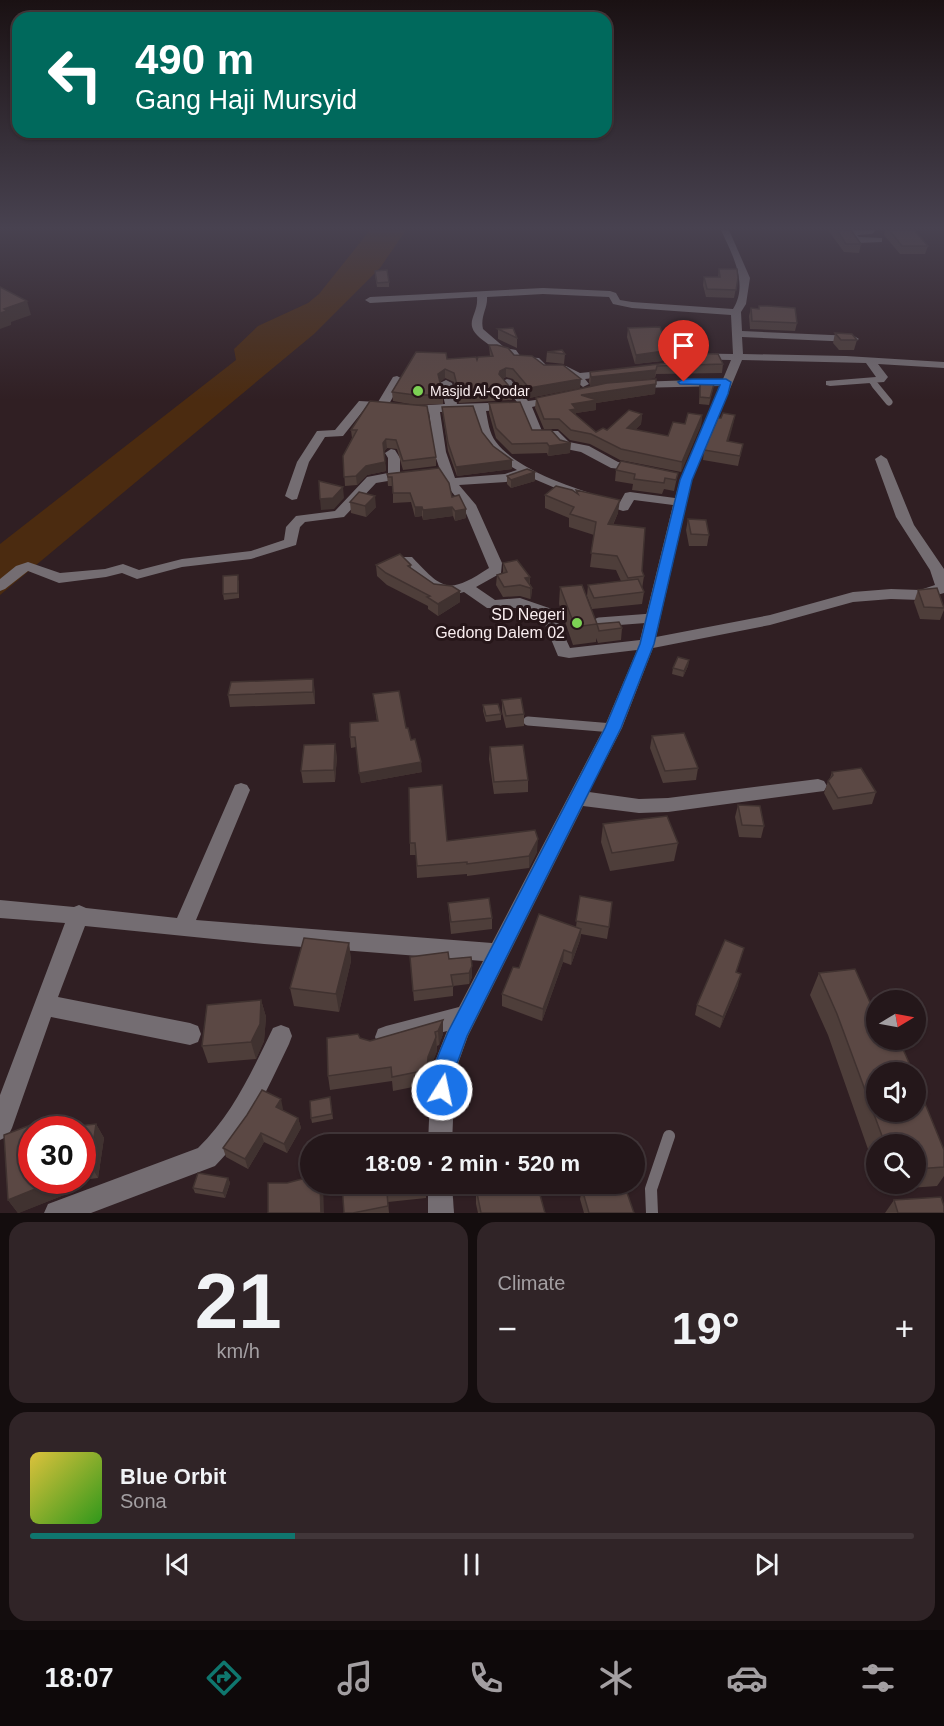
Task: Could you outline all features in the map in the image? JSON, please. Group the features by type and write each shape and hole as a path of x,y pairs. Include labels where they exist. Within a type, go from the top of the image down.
{"street":[{"path":"440,1134 443,1072 458,1032 613,728 647,644 679,502 681,479 723,394 738,356 736,312 741,304 744,287"},
{"path":"370,300 543,291 613,295 616,302 621,304 736,312"},
{"path":"292,496 303,462 321,434 339,433 363,404 411,410 480,409 526,406 583,392 577,377 567,368 544,369 535,360 518,360 512,352 502,351 492,340 482,336 477,312 483,304 482,294"},
{"path":"737,334 855,339"},
{"path":"645,369 669,366 670,357 675,356 869,360 944,365"},
{"path":"830,383 871,381 882,377 869,360"},
{"path":"577,377 622,372"},
{"path":"382,406 397,379"},
{"path":"507,382 526,406 538,435 554,434 565,446 585,449 610,463 641,469 647,473"},
{"path":"620,386 677,382 726,382"},
{"path":"446,383 452,408"},
{"path":"407,560 435,588 444,593 456,592 492,573 496,567 469,505 444,475 434,409"},
{"path":"480,409 484,431 490,442 528,471 585,496 621,506 626,506 630,496 679,502"},
{"path":"0,586 28,566 59,578 106,573 123,568 137,575 179,563 225,560 263,552 291,542 293,526 307,517 339,514 372,480 400,475 391,453"},
{"path":"466,586 492,605 520,603 547,612 564,652 647,644 770,620 853,597 891,594 920,595 933,592 943,587 942,578 903,517 881,459"},
{"path":"444,475 506,478 528,471"},
{"path":"576,798 639,806 668,805 818,786"},
{"path":"183,927 241,790"},
{"path":"0,909 80,914 183,927 320,940 497,953"},
{"path":"0,1128 44,1005 80,914"},
{"path":"44,1005 190,1034"},
{"path":"371,1042 468,1015"},
{"path":"57,1213 206,1157 232,1130 281,1036"},
{"path":"440,1194 441,1213"}],"lane":[{"path":"871,381 889,402"},
{"path":"599,622 652,618"},
{"path":"528,721 613,728"},
{"path":"652,1213 651,1189 669,1136"}],"shaded area":[{"path":"325,287 361,287 314,334 0,595 0,544 236,360 234,349 258,326 308,303"}],"building":[{"path":"0,287 27,301 4,309 7,311 0,313"},
{"path":"706,287 737,287 736,290 707,289"},
{"path":"759,306 795,308 797,323 752,321 751,308 759,309"},
{"path":"660,327 667,344 664,351 636,355 628,328"},
{"path":"513,328 517,338 498,329"},
{"path":"835,333 852,334 857,340 841,340"},
{"path":"489,345 508,348 514,355 532,356 544,365 563,365 581,379 529,388 513,369 506,368 499,374 513,391 459,393 454,373 445,369 438,374 443,395 392,392 416,352 446,353 447,359 476,357 477,360 478,357 493,356"},
{"path":"562,350 565,354 547,352"},
{"path":"679,353 718,354 723,364 657,366 656,370 591,377 590,372 668,363 677,360"},
{"path":"656,379 656,384 581,395 597,400 572,404 576,409 570,410 596,432 603,428 607,430 629,410 642,414 627,428 668,436 673,422 685,424 688,413 702,415 682,462 621,449 591,434 571,430 559,419 544,419 536,398 607,383"},
{"path":"700,383 714,384 710,398 700,397"},
{"path":"370,401 427,406 436,457 403,461 396,440 386,439 383,443 385,462 366,466 356,476 344,477 343,456 357,430 351,430"},
{"path":"520,402 532,430 551,430 560,440 571,443 549,446 547,443 512,444 496,428 489,403"},
{"path":"473,406 482,432 493,446 512,460 456,467 448,443 442,407"},
{"path":"723,413 735,415 727,441 743,444 740,456 704,450 718,418 721,418"},
{"path":"621,461 678,473 676,480 665,478 664,483 634,479 635,474 616,470"},
{"path":"439,468 449,483 452,497 459,495 466,509 455,511 452,507 423,510 422,507 415,507 410,493 393,493 392,477 388,477 387,474"},
{"path":"527,469 535,472 511,480 507,476"},
{"path":"319,481 343,487 333,498 320,499"},
{"path":"556,486 578,494 576,490 620,500 608,524 645,528 642,571 644,576 628,578 617,556 591,553 596,522 570,514 574,507 545,495"},
{"path":"359,492 375,496 365,506 350,502"},
{"path":"688,519 706,520 709,535 691,534"},
{"path":"400,554 411,565 408,566 434,584 452,586 460,591 438,604 427,597 430,596 386,573 376,565"},
{"path":"517,560 530,577 525,578 532,588 520,585 504,587 497,575 507,572 503,563"},
{"path":"238,575 238,593 223,594 223,576"},
{"path":"638,579 644,592 594,598 588,585"},
{"path":"582,585 597,624 575,627 560,587"},
{"path":"937,588 944,608 924,607 918,590"},
{"path":"619,622 622,628 599,631 596,624"},
{"path":"678,657 689,660 684,671 673,668"},
{"path":"313,679 313,692 228,695 231,682"},
{"path":"399,691 406,728 408,728 411,740 415,739 421,762 359,773 355,737 350,737 350,723 378,721 373,694"},
{"path":"521,698 524,714 506,716 502,700"},
{"path":"498,704 501,714 486,716 483,705"},
{"path":"684,733 698,768 665,771 652,736"},
{"path":"335,744 334,770 301,771 304,745"},
{"path":"523,745 528,780 494,782 490,747"},
{"path":"861,768 876,792 838,798 828,781 833,775 832,772"},
{"path":"442,785 447,841 535,830 538,839 529,856 467,864 467,862 417,866 415,843 410,843 409,788"},
{"path":"738,805 760,806 764,826 742,825"},
{"path":"667,816 678,843 612,853 603,824"},
{"path":"580,896 612,902 609,927 576,921"},
{"path":"489,898 492,918 451,922 448,903"},
{"path":"539,914 581,929 572,953 564,950 543,1009 502,994 513,967 519,968"},
{"path":"304,938 349,943 336,994 290,988"},
{"path":"725,940 744,948 736,972 741,974 723,1017 697,1005"},
{"path":"448,952 449,959 471,957 472,966 469,973 451,975 453,986 413,991 410,957"},
{"path":"855,969 866,994 866,1050 903,1050 909,1062 866,1062 866,1093 837,1014 819,973"},
{"path":"261,1000 260,1024 251,1042 202,1046 207,1005"},
{"path":"443,1020 438,1031 435,1032 436,1037 428,1057 427,1070 392,1077 391,1067 328,1076 327,1038 358,1034 360,1038 370,1041"},
{"path":"262,1090 281,1099 276,1107 298,1118 284,1144 261,1133 245,1159 223,1148"},
{"path":"330,1097 332,1114 311,1118 310,1101"},
{"path":"926,1106 944,1150 944,1167 926,1168 926,1134 881,1134 877,1122 926,1122"},
{"path":"18,1130 18,1194 23,1194 8,1200 4,1135"},
{"path":"198,1173 228,1178 223,1193 193,1188"},
{"path":"300,1180 300,1194 320,1194 321,1213 268,1213 268,1183 287,1183"},
{"path":"343,1194 387,1194 388,1206 344,1213"},
{"path":"477,1194 540,1194 545,1213 481,1213"},
{"path":"583,1194 627,1194 634,1213 589,1213"},
{"path":"941,1197 944,1213 898,1213 894,1200"}],"place":[{"name":"Masjid Al-Qodar","path":"418,391"},
{"name":"SD Negeri Gedong Dalem 02","path":"577,623"}],"route":[{"path":"442,1090 443,1072 458,1032 613,728 644,654 679,502 698,448 723,394 726,382 684,382"}]}
